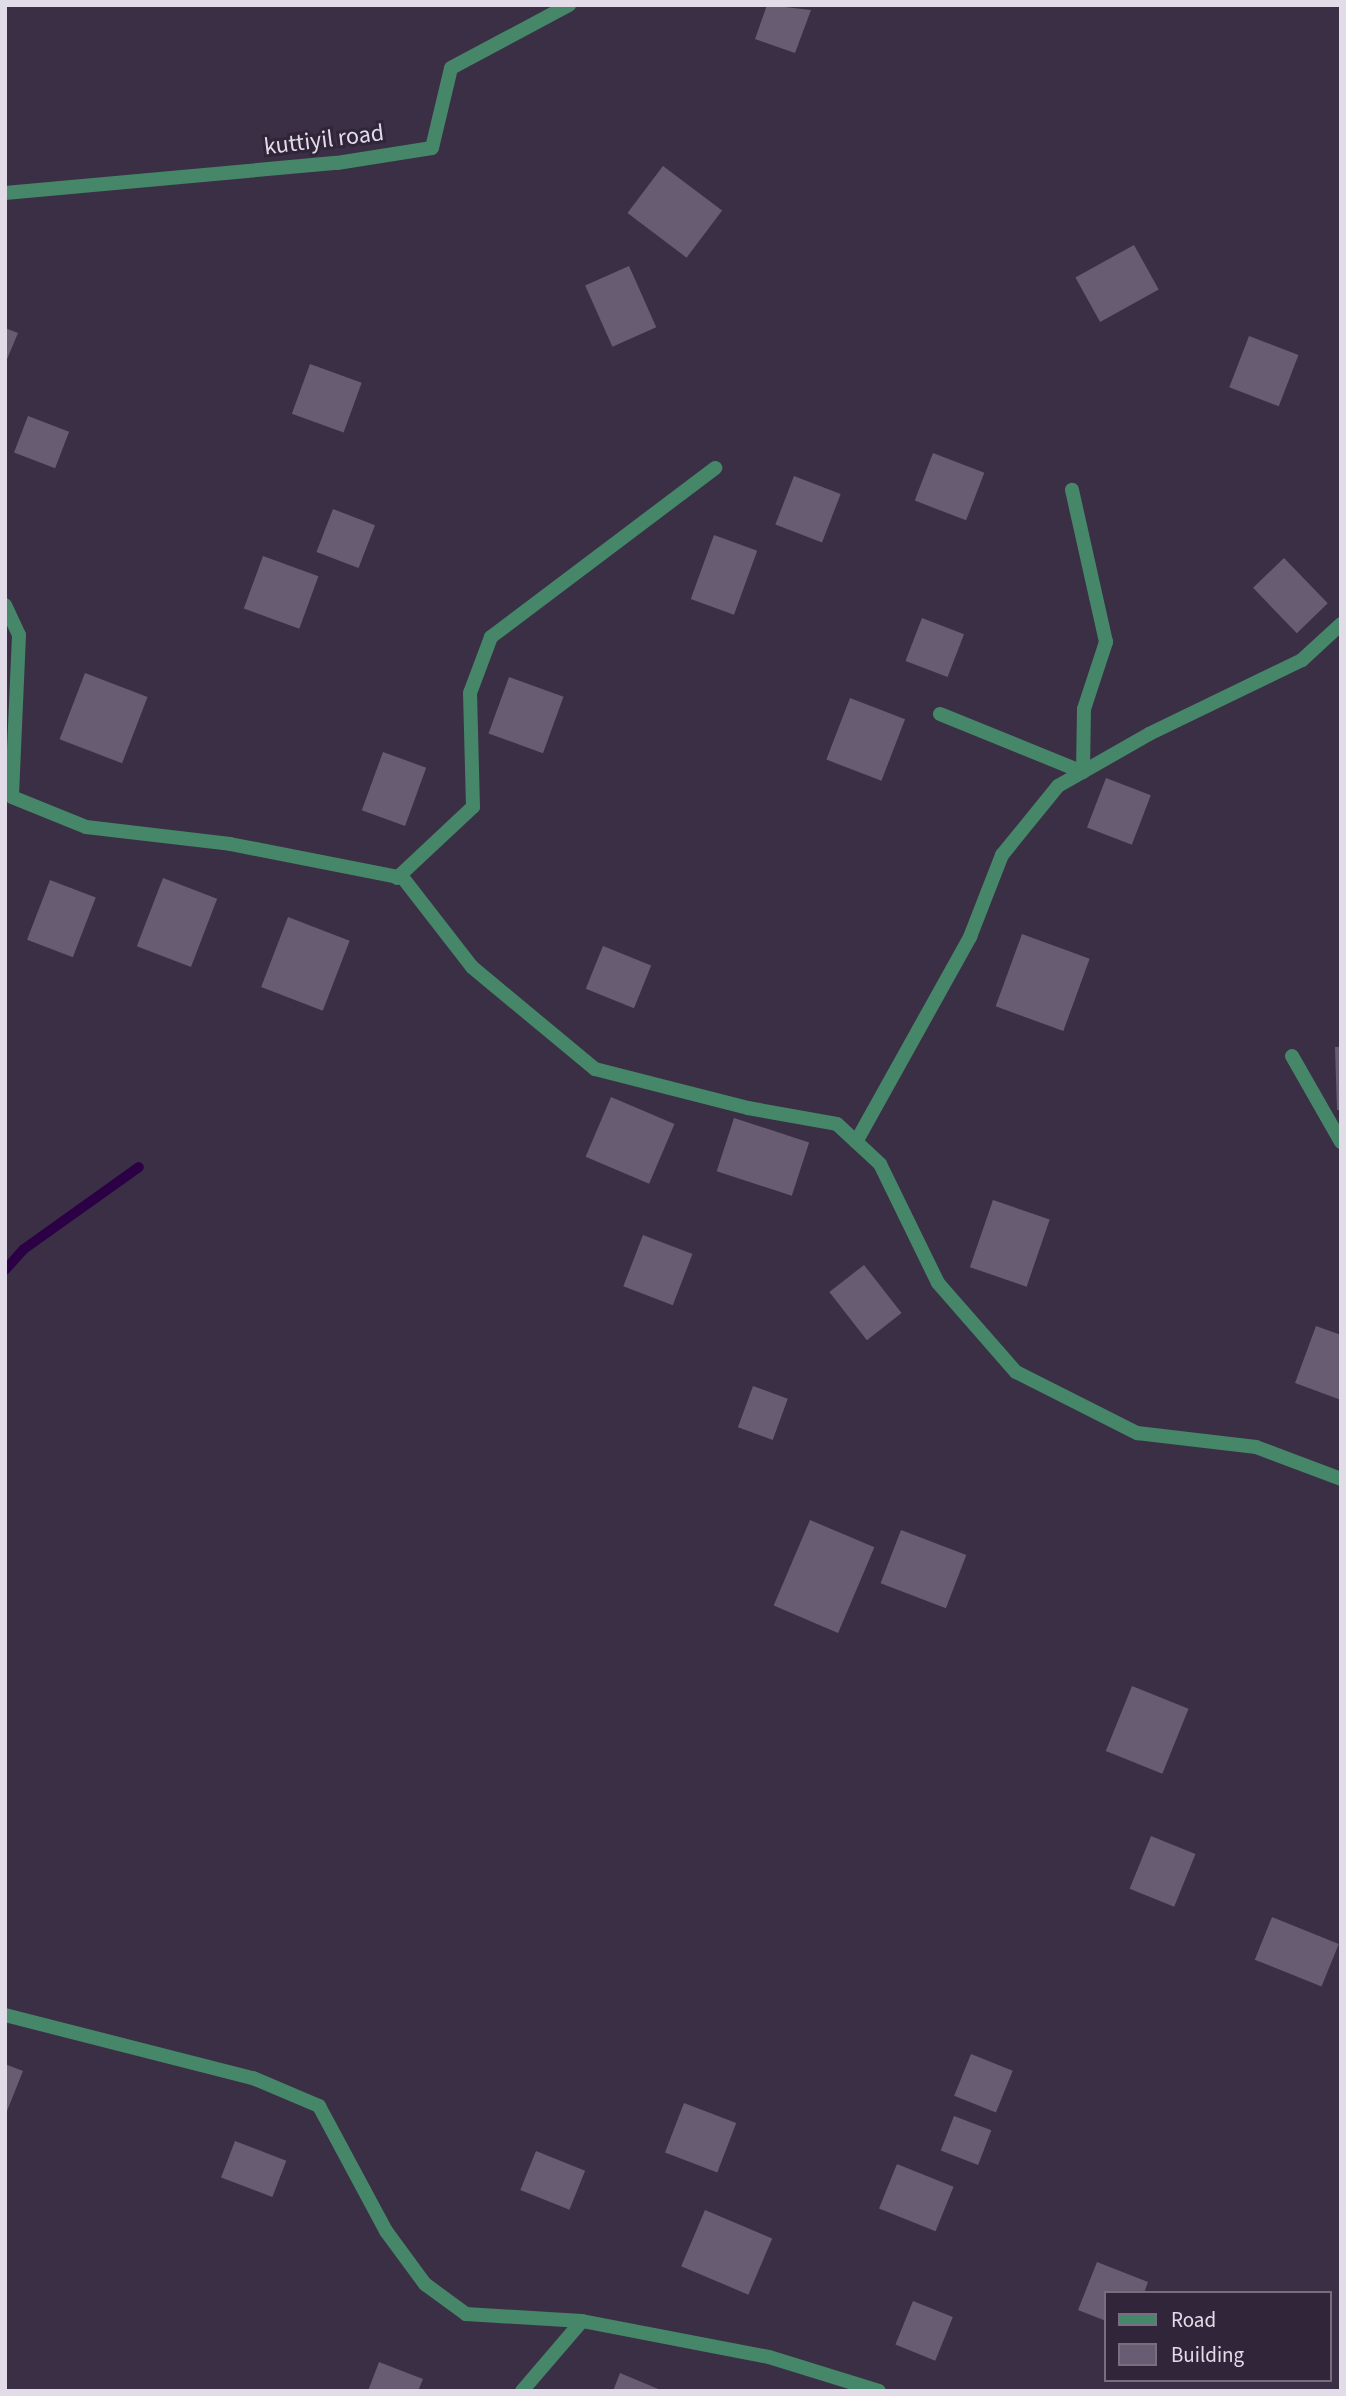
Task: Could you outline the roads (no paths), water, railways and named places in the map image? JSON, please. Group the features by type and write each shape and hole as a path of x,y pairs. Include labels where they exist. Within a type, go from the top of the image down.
{"street":[{"name":"kuttiyil road","path":"5,193 337,163 432,148 451,68 569,5"},
{"path":"397,877 472,807 470,693 491,637 715,468"},
{"path":"1072,491 1106,642 1084,709 1083,772"},
{"path":"5,605 19,635 12,797 86,827 230,844 403,878 472,967 595,1069 748,1108 837,1124 880,1164 938,1283 1016,1372 1137,1433 1256,1447 1341,1479"},
{"path":"856,1142 970,937 1002,855 1058,786 1302,660 1341,624"},
{"path":"940,714 1083,772"},
{"path":"1292,1056 1341,1142"},
{"path":"5,2015 253,2078 319,2106 386,2231 425,2284 466,2314 582,2321 769,2357 879,2391"},
{"path":"522,2391 582,2321"}],"waterway":[{"path":"5,1270 24,1249 139,1167"}]}
